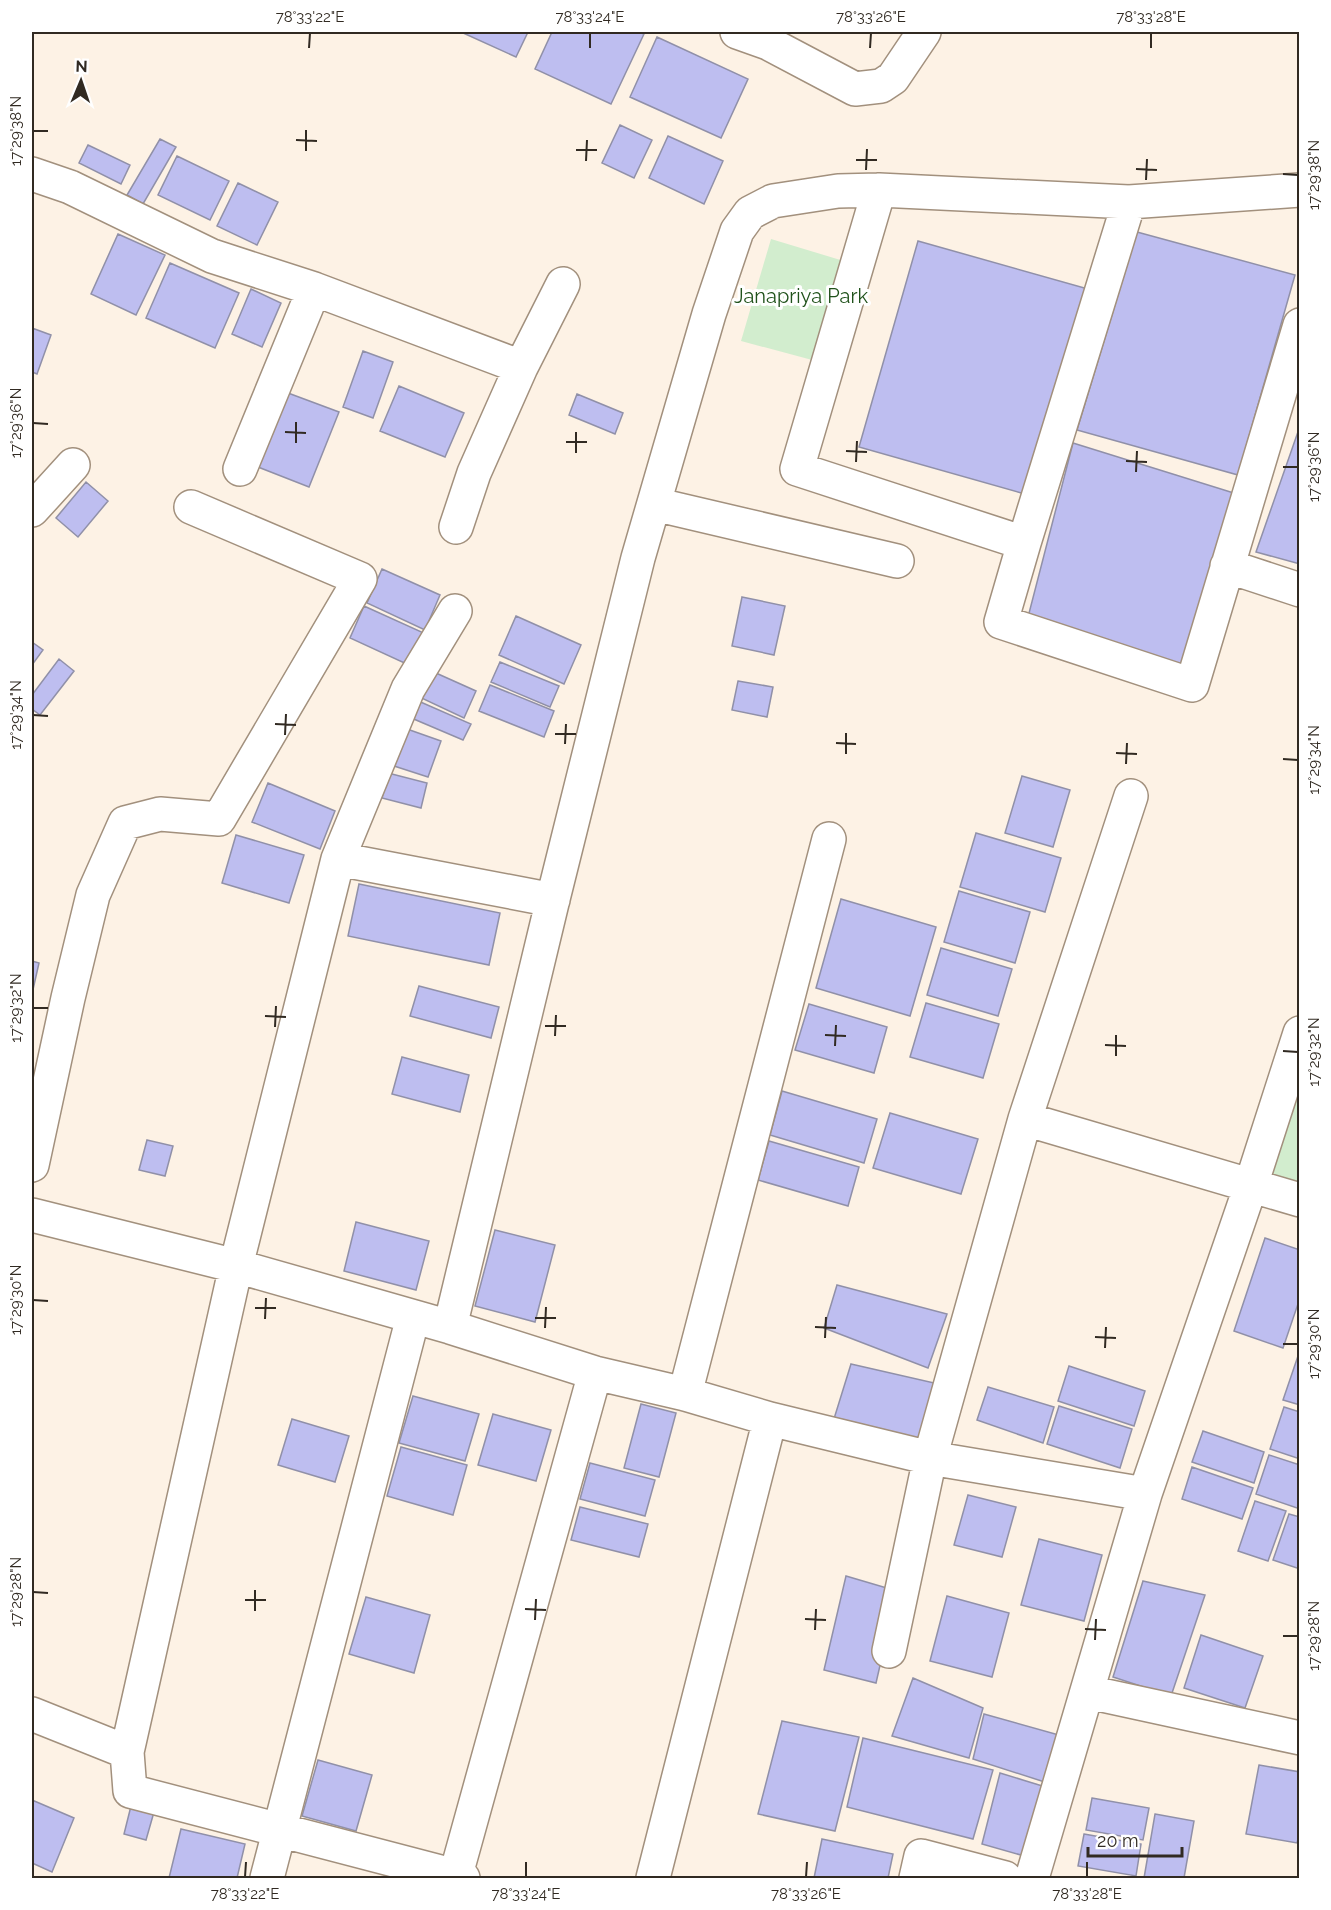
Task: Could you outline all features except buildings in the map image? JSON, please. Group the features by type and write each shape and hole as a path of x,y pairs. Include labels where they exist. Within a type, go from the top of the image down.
{"street":[{"path":"737,32 768,43 855,89 881,86 893,78 924,32"},
{"path":"32,174 70,187 212,256 314,289 521,367"},
{"path":"879,190 797,469 1024,543"},
{"path":"450,1327 638,558 709,314 737,231 750,213 773,201 838,191 879,190 1129,202 1299,190"},
{"path":"1129,202 1001,622 1192,685 1299,325"},
{"path":"456,527 474,473 521,367 563,284"},
{"path":"240,470 314,289"},
{"path":"32,510 73,465"},
{"path":"654,504 897,561"},
{"path":"32,1165 93,895 125,823 160,814 219,819 360,579 191,507"},
{"path":"1227,566 1299,590"},
{"path":"455,611 408,689 339,859 236,1266 127,1752 130,1791 457,1878 595,1373"},
{"path":"889,1651 930,1458 1025,1119 1131,796"},
{"path":"685,1394 829,839"},
{"path":"339,859 553,900"},
{"path":"1032,1878 1145,1494 1251,1185 1299,1033"},
{"path":"1025,1119 1299,1200"},
{"path":"32,1215 236,1266 450,1327 595,1373 685,1394 770,1419 930,1458 1145,1494"},
{"path":"267,1878 413,1317"},
{"path":"653,1878 770,1419"},
{"path":"1088,1692 1299,1738"},
{"path":"32,1714 127,1752"},
{"path":"916,1878 921,1856 1005,1878"}],"green space":[{"name":"Janapriya Park","path":"771,239 857,265 827,364 741,341"},
{"path":"1299,1072 1299,1188 1266,1178"}]}
